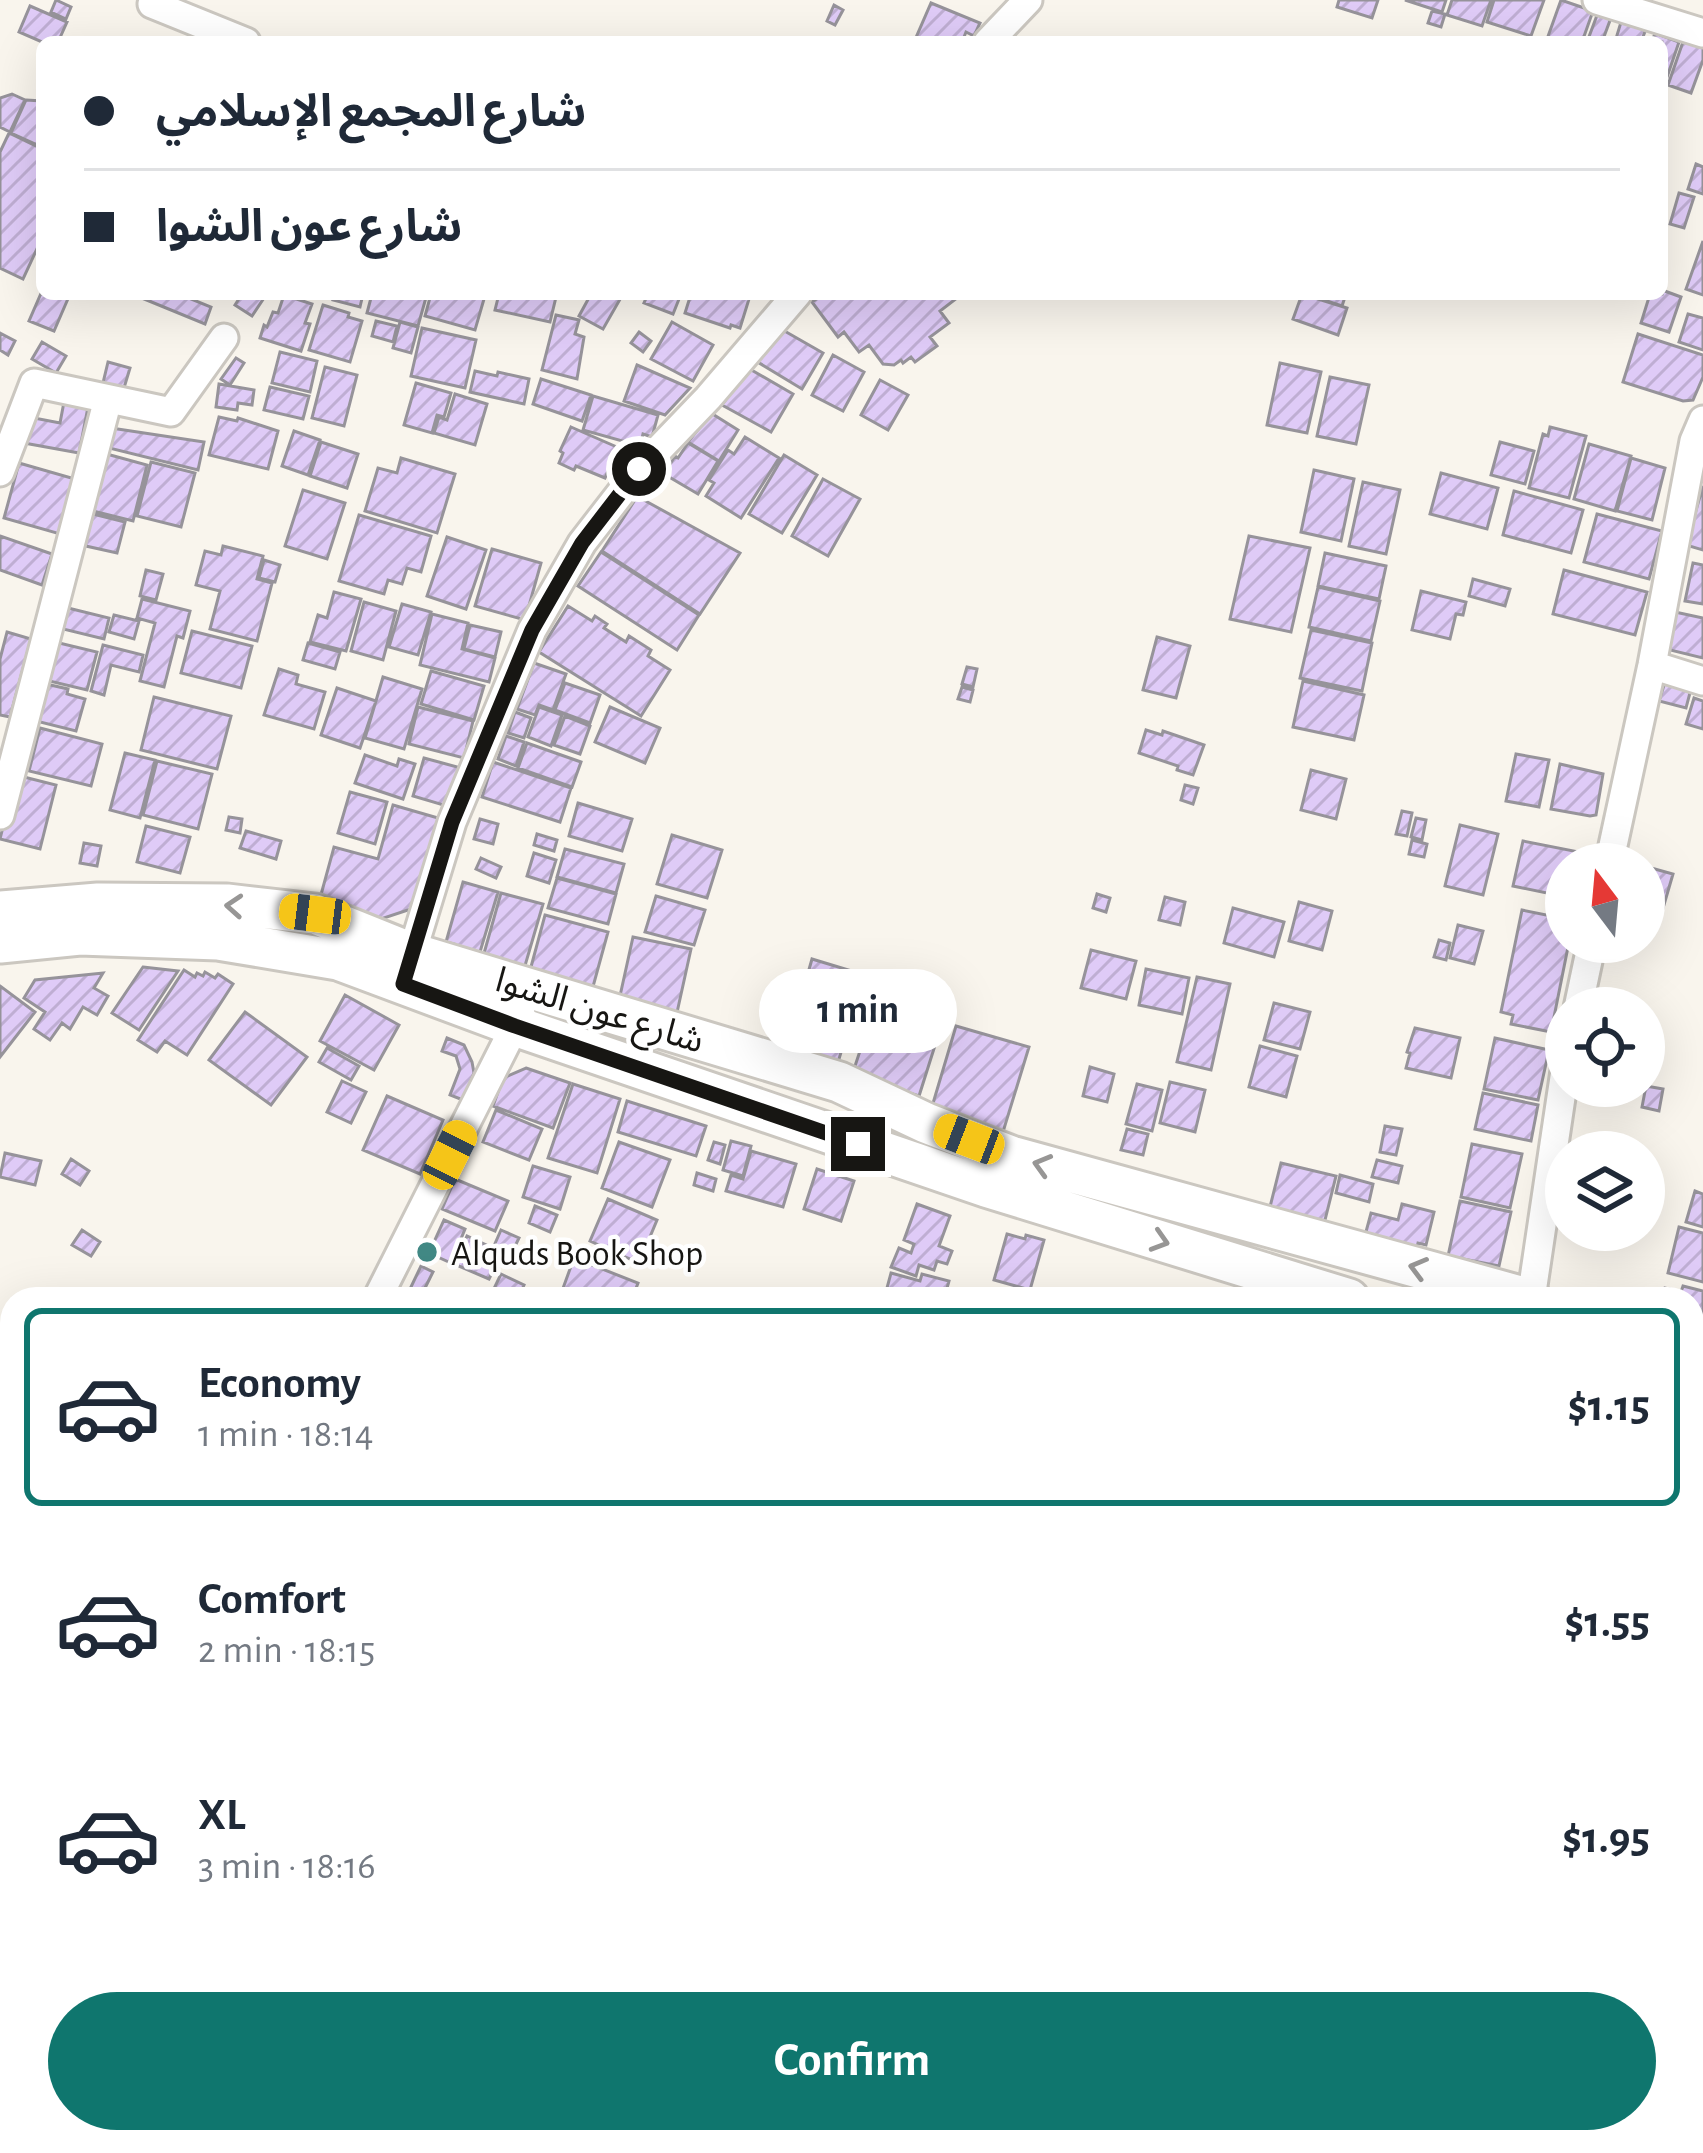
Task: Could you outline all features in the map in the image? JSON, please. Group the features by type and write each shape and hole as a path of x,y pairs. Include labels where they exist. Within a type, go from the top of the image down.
{"main road":[{"name":"شارع عون الشوا","path":"0,911 98,903 227,904 315,914 515,1026 986,1187 1310,1287"},
{"name":"شارع عون الشوا","path":"0,943 80,934 218,940 534,989 839,1082 1012,1156 1487,1287"}],"street":[{"path":"1598,0 1703,33"},
{"path":"992,36 1018,2"},
{"path":"152,4 231,36"},
{"path":"407,968 461,801 532,630 576,554 637,472 792,300"},
{"path":"0,472 34,383 171,412 224,338"},
{"path":"0,814 108,399"},
{"path":"1614,843 1700,435"},
{"path":"1652,665 1703,681"},
{"path":"383,1287 534,989"},
{"path":"1533,1287 1560,1107"}],"building":[{"path":"56,0 71,7 66,19 51,12"},
{"path":"1339,0 1378,0 1372,18 1337,7"},
{"path":"1405,0 1446,0 1442,12"},
{"path":"1452,0 1491,0 1482,26 1447,15"},
{"path":"1494,0 1544,0 1531,36 1487,22"},
{"path":"1561,0 1593,11 1584,36 1548,36"},
{"path":"931,3 980,23 974,36 966,32 964,36 917,36"},
{"path":"834,5 843,10 835,25 827,21"},
{"path":"30,6 67,22 61,36 36,39 19,32"},
{"path":"1599,10 1612,15 1604,36 1589,36"},
{"path":"1432,11 1445,14 1441,27 1428,23"},
{"path":"1621,22 1646,29 1643,36 1617,36"},
{"path":"1668,38 1679,42 1668,74"},
{"path":"1684,39 1703,46 1691,93 1668,85"},
{"path":"12,94 25,100 10,132 0,127 0,98"},
{"path":"26,100 36,101 36,144 11,133"},
{"path":"9,133 36,146 36,251 23,279 0,268 0,152"},
{"path":"1696,164 1703,167 1703,194 1688,189"},
{"path":"1679,193 1694,197 1684,228 1670,224"},
{"path":"1703,241 1703,295 1686,289"},
{"path":"1668,292 1681,297 1669,332 1641,323 1648,300 1668,300"},
{"path":"38,300 67,300 54,331 29,321"},
{"path":"147,300 194,300 211,307 205,324"},
{"path":"238,300 263,300 252,316 235,305"},
{"path":"282,300 312,304 301,351 260,338 273,312 278,313"},
{"path":"333,300 362,300 360,307"},
{"path":"370,300 425,300 418,326 367,313"},
{"path":"429,300 484,300 475,330 425,316"},
{"path":"498,300 555,300 550,322 495,310"},
{"path":"588,300 620,300 603,329 579,316"},
{"path":"645,300 679,300 673,314"},
{"path":"689,300 749,300 740,328 685,313"},
{"path":"954,300 940,311 949,323 930,337 937,346 915,362 911,357 894,365 883,364 869,345 859,352 844,332 838,337 812,302"},
{"path":"1300,300 1347,308 1338,335 1293,319"},
{"path":"323,305 362,321 350,362 309,350"},
{"path":"1688,314 1703,318 1703,350 1679,342"},
{"path":"556,315 579,320 575,334 584,337 577,379 542,370"},
{"path":"376,321 397,326 393,342 372,336"},
{"path":"400,322 418,327 411,353 393,348"},
{"path":"672,322 713,345 693,381 651,359"},
{"path":"422,328 476,340 465,388 411,376"},
{"path":"781,329 823,353 802,389 756,361"},
{"path":"639,332 651,341 643,352 631,343"},
{"path":"0,333 15,341 8,355 0,350"},
{"path":"1638,334 1703,355 1703,377 1693,400 1623,382"},
{"path":"42,342 66,356 56,373 32,359"},
{"path":"280,352 317,361 310,392 272,383"},
{"path":"833,355 864,372 843,411 812,395"},
{"path":"236,358 244,363 230,385 221,379"},
{"path":"108,362 130,368 124,388 103,383"},
{"path":"1280,363 1321,372 1307,433 1267,425"},
{"path":"637,365 690,388 665,415 624,401"},
{"path":"325,367 357,375 344,426 312,418"},
{"path":"748,368 793,394 771,432 722,405"},
{"path":"475,371 529,379 524,404 470,392"},
{"path":"1330,377 1369,385 1356,444 1317,436"},
{"path":"541,379 591,395 582,421 533,404"},
{"path":"880,380 908,395 888,430 861,415"},
{"path":"416,383 451,393 444,417 437,415 432,433 404,425"},
{"path":"219,384 254,390 252,405 238,403 237,410 216,407"},
{"path":"270,387 309,396 303,419 264,410"},
{"path":"455,394 487,404 475,445 434,433 439,417 447,420"},
{"path":"593,396 658,415 652,437 643,434 640,446 583,430"},
{"path":"64,402 88,407 79,453 24,443 29,417 60,423"},
{"path":"711,413 738,430 719,461 688,442"},
{"path":"219,417 278,431 268,469 209,455"},
{"path":"571,427 619,448 605,478 559,463"},
{"path":"1550,427 1586,436 1569,498 1529,488 1543,434 1548,436"},
{"path":"111,428 204,442 198,470 105,447"},
{"path":"294,431 320,440 308,475 282,466"},
{"path":"745,437 779,458 741,518 706,496 714,483 709,480 728,450 734,454"},
{"path":"321,442 358,454 347,488 310,476"},
{"path":"1500,442 1534,451 1525,484 1491,475"},
{"path":"688,443 718,461 698,494 664,474"},
{"path":"1589,444 1631,456 1615,511 1574,499"},
{"path":"103,453 147,465 133,521 89,510"},
{"path":"784,455 817,475 782,533 749,514"},
{"path":"401,458 455,474 437,533 365,511 378,468 397,473"},
{"path":"1631,458 1665,468 1652,520 1617,511"},
{"path":"151,462 195,473 181,527 137,516"},
{"path":"19,463 75,479 60,534 4,518"},
{"path":"1314,470 1354,479 1341,541 1301,532"},
{"path":"1441,473 1498,488 1487,529 1430,514"},
{"path":"823,479 860,499 828,556 792,536"},
{"path":"1363,482 1400,490 1386,554 1349,546"},
{"path":"1703,486 1703,550 1686,545"},
{"path":"303,490 345,503 327,559 285,546"},
{"path":"1514,491 1583,510 1571,553 1503,535"},
{"path":"642,499 740,553 700,614 602,551 635,500"},
{"path":"85,512 125,522 117,553 77,544"},
{"path":"1597,514 1662,531 1649,579 1584,562"},
{"path":"359,515 431,536 421,572 407,568 402,584 388,580 384,594 339,581"},
{"path":"0,536 52,554 42,585 0,570"},
{"path":"1249,536 1310,548 1291,632 1230,619"},
{"path":"447,537 486,550 466,609 427,596"},
{"path":"223,546 263,556 257,579 272,583 257,641 210,629 220,591 196,585 205,551 221,555"},
{"path":"492,549 541,563 525,620 475,606"},
{"path":"601,552 699,615 677,650 578,586"},
{"path":"1325,553 1386,566 1379,599 1318,586"},
{"path":"264,560 280,565 275,582 259,578"},
{"path":"1693,563 1703,565 1703,604 1685,601"},
{"path":"146,570 163,574 156,600 140,596"},
{"path":"1564,570 1647,592 1635,635 1553,614"},
{"path":"1473,579 1510,589 1505,606 1469,596"},
{"path":"1318,587 1380,601 1371,641 1309,627"},
{"path":"1421,591 1466,602 1463,615 1456,614 1450,639 1412,630"},
{"path":"334,592 361,599 346,651 310,642 318,615 327,618"},
{"path":"142,599 190,611 183,638 177,636 164,687 140,681 155,623 137,618"},
{"path":"364,602 396,611 383,660 351,651"},
{"path":"402,604 431,612 418,655 389,647"},
{"path":"568,606 592,621 595,616 626,642 629,636 670,670 641,716 539,652"},
{"path":"68,608 109,618 104,639 63,629"},
{"path":"1675,612 1703,618 1703,658 1666,649"},
{"path":"432,614 468,623 462,649 495,658 489,682 420,665"},
{"path":"114,615 139,621 134,639 109,632"},
{"path":"470,625 501,632 495,657 464,649"},
{"path":"1311,630 1372,643 1362,691 1300,678"},
{"path":"192,631 252,646 241,688 181,673"},
{"path":"7,632 31,639 10,717 0,715 0,659"},
{"path":"1157,637 1190,646 1176,698 1143,690"},
{"path":"55,642 97,652 87,690 45,680"},
{"path":"308,643 340,652 335,669 303,660"},
{"path":"103,645 143,655 139,672 111,665 104,695 91,691"},
{"path":"534,663 566,674 553,710 539,705 535,715 517,709"},
{"path":"967,667 977,669 973,687 962,684"},
{"path":"279,669 298,675 296,684 325,692 314,729 264,715"},
{"path":"431,671 484,686 474,720 421,704"},
{"path":"383,677 422,689 404,749 365,738"},
{"path":"1303,681 1364,695 1354,740 1293,727"},
{"path":"1665,682 1691,689 1686,708 1659,701"},
{"path":"565,683 600,695 590,723 555,710"},
{"path":"46,684 85,699 76,731 36,721"},
{"path":"962,687 973,690 970,702 958,699"},
{"path":"337,688 376,701 360,748 321,735"},
{"path":"154,697 231,716 217,769 141,750"},
{"path":"1694,698 1703,701 1703,729 1686,724"},
{"path":"418,707 473,721 464,758 409,744"},
{"path":"539,707 562,715 551,746 528,737"},
{"path":"610,707 660,728 645,763 595,742"},
{"path":"515,712 531,718 524,738 508,733"},
{"path":"565,716 590,726 580,754 554,745"},
{"path":"40,728 102,744 91,786 29,771"},
{"path":"1146,730 1204,745 1193,775 1139,753"},
{"path":"506,736 524,742 516,766 498,759"},
{"path":"527,743 581,762 572,787 518,768"},
{"path":"125,753 155,760 140,818 110,810"},
{"path":"1516,754 1549,760 1539,807 1506,801"},
{"path":"365,755 397,766 399,759 415,764 403,799 355,783"},
{"path":"424,758 461,768 450,807 413,796"},
{"path":"157,761 212,774 198,829 143,815"},
{"path":"493,762 571,788 560,822 482,797"},
{"path":"1560,764 1603,774 1596,815 1551,809"},
{"path":"1311,770 1346,779 1336,819 1301,810"},
{"path":"16,775 56,785 40,849 0,839"},
{"path":"1185,785 1198,788 1193,804 1181,800"},
{"path":"350,792 387,802 375,844 338,833"},
{"path":"578,803 632,819 622,851 569,836"},
{"path":"393,805 445,820 414,908 381,919 319,902 334,847 378,859"},
{"path":"1402,811 1412,813 1407,836 1396,834"},
{"path":"229,817 242,819 240,833 226,830"},
{"path":"1416,818 1426,820 1422,840 1411,837"},
{"path":"480,819 498,824 493,844 474,839"},
{"path":"1460,825 1498,834 1483,895 1445,886"},
{"path":"146,826 190,837 180,873 137,862"},
{"path":"246,831 281,841 276,859 240,848"},
{"path":"537,834 557,840 554,851 534,845"},
{"path":"672,835 722,850 707,898 657,884"},
{"path":"1412,840 1427,844 1424,857 1409,854"},
{"path":"1523,841 1545,845 1545,893 1513,886"},
{"path":"84,843 101,846 97,866 80,863"},
{"path":"565,849 624,864 616,893 557,877"},
{"path":"534,853 556,860 549,883 527,876"},
{"path":"481,858 501,867 496,878 476,869"},
{"path":"1665,872 1673,874 1665,901"},
{"path":"557,878 616,894 608,924 548,908"},
{"path":"463,882 498,892 477,962 452,951 454,944 446,942"},
{"path":"501,893 543,904 522,976 481,964"},
{"path":"1097,894 1110,898 1106,912 1093,908"},
{"path":"656,896 705,910 694,945 645,932"},
{"path":"1165,897 1185,902 1180,925 1159,920"},
{"path":"1299,902 1332,911 1322,950 1289,941"},
{"path":"1233,908 1284,922 1274,957 1224,943"},
{"path":"1522,910 1545,915 1545,963 1565,963 1560,987 1545,987 1545,1031 1511,1024 1513,1015 1501,1012"},
{"path":"545,915 608,932 591,994 528,978"},
{"path":"1458,925 1483,931 1474,964 1450,958"},
{"path":"633,937 691,949 676,1017 618,1005"},
{"path":"1439,940 1450,943 1446,960 1434,957"},
{"path":"1091,950 1136,961 1126,999 1081,988"},
{"path":"812,959 865,975 861,989 808,973"},
{"path":"143,967 178,971 139,1030 112,1013"},
{"path":"1146,969 1189,978 1182,1014 1139,1005"},
{"path":"184,970 195,977 197,973 215,978 218,974 233,984 187,1055 165,1041 157,1052 138,1040"},
{"path":"103,973 94,988 108,996 97,1015 83,1007 70,1029 62,1023 50,1040 34,1029 45,1012 24,998 35,980"},
{"path":"1197,977 1230,984 1211,1070 1177,1062"},
{"path":"0,986 35,1012 0,1057"},
{"path":"796,989 819,996 821,990 832,994 830,999 855,1006 836,1069 773,1050"},
{"path":"345,995 399,1025 374,1070 320,1041"},
{"path":"1274,1003 1310,1012 1300,1049 1264,1040"},
{"path":"245,1012 307,1057 271,1105 209,1060"},
{"path":"872,1015 938,1036 919,1096 852,1075"},
{"path":"956,1026 1029,1047 1003,1132 931,1110"},
{"path":"1415,1028 1460,1038 1451,1078 1406,1068"},
{"path":"447,1038 464,1045 472,1062 474,1073 463,1100 450,1095 460,1069 456,1056 442,1051"},
{"path":"1495,1038 1545,1049 1538,1100 1484,1089"},
{"path":"1260,1046 1297,1056 1286,1097 1249,1087"},
{"path":"327,1048 359,1066 351,1080 319,1062"},
{"path":"1090,1067 1114,1074 1107,1102 1083,1096"},
{"path":"526,1068 570,1083 553,1128 493,1106 503,1078"},
{"path":"342,1081 366,1092 351,1123 327,1112"},
{"path":"1170,1082 1205,1090 1195,1132 1160,1123"},
{"path":"573,1084 620,1099 597,1173 548,1158"},
{"path":"1137,1084 1162,1090 1152,1131 1126,1124"},
{"path":"1483,1093 1538,1105 1531,1141 1475,1129"},
{"path":"387,1096 443,1120 420,1174 363,1150"},
{"path":"627,1101 706,1126 696,1156 618,1132"},
{"path":"496,1110 542,1129 529,1160 483,1142"},
{"path":"1385,1126 1402,1129 1396,1155 1380,1152"},
{"path":"1127,1129 1148,1134 1143,1155 1121,1150"},
{"path":"731,1141 751,1146 743,1176 723,1170"},
{"path":"619,1142 670,1160 652,1207 602,1188"},
{"path":"714,1142 725,1145 720,1164 708,1160"},
{"path":"1472,1144 1522,1154 1510,1208 1461,1197"},
{"path":"751,1151 796,1164 783,1207 726,1191 731,1175 743,1179"},
{"path":"5,1153 41,1161 35,1185 0,1177"},
{"path":"71,1159 89,1171 80,1185 62,1174"},
{"path":"1377,1160 1402,1166 1398,1183 1372,1177"},
{"path":"1281,1163 1336,1176 1324,1224 1269,1211"},
{"path":"533,1166 570,1177 560,1209 523,1197"},
{"path":"817,1169 854,1181 841,1221 804,1209"},
{"path":"697,1173 716,1179 713,1191 694,1185"},
{"path":"1340,1175 1373,1184 1369,1202 1336,1193"},
{"path":"455,1179 508,1201 495,1231 442,1209"},
{"path":"1695,1191 1703,1194 1703,1227 1686,1222"},
{"path":"608,1199 657,1220 639,1263 590,1241"},
{"path":"1460,1201 1511,1212 1499,1266 1448,1256"},
{"path":"917,1204 950,1216 939,1246 952,1251 947,1264 937,1261 934,1270 919,1265 916,1276 891,1267 899,1248 911,1253 914,1244 904,1240"},
{"path":"1402,1204 1434,1212 1426,1245 1418,1243 1415,1256 1363,1243 1371,1213 1398,1220"},
{"path":"535,1206 557,1215 550,1232 529,1223"},
{"path":"444,1220 465,1229 451,1263 429,1253"},
{"path":"1679,1227 1703,1233 1703,1282 1668,1273"},
{"path":"82,1230 100,1242 91,1256 72,1245"},
{"path":"501,1230 519,1238 505,1267 497,1263 489,1279 454,1264 467,1236 493,1248"},
{"path":"1007,1234 1044,1240 1031,1287 994,1280"},
{"path":"574,1258 638,1283 636,1287 563,1287"},
{"path":"421,1266 433,1272 426,1287 411,1287"},
{"path":"891,1273 920,1281 922,1274 949,1281 947,1287 887,1287"},
{"path":"501,1274 524,1285 523,1287 495,1287"}],"place":[{"name":"Alquds Book Shop","path":"427,1252"}],"route":[{"path":"639,469 582,543 532,630 452,822 403,984 858,1144"}]}
